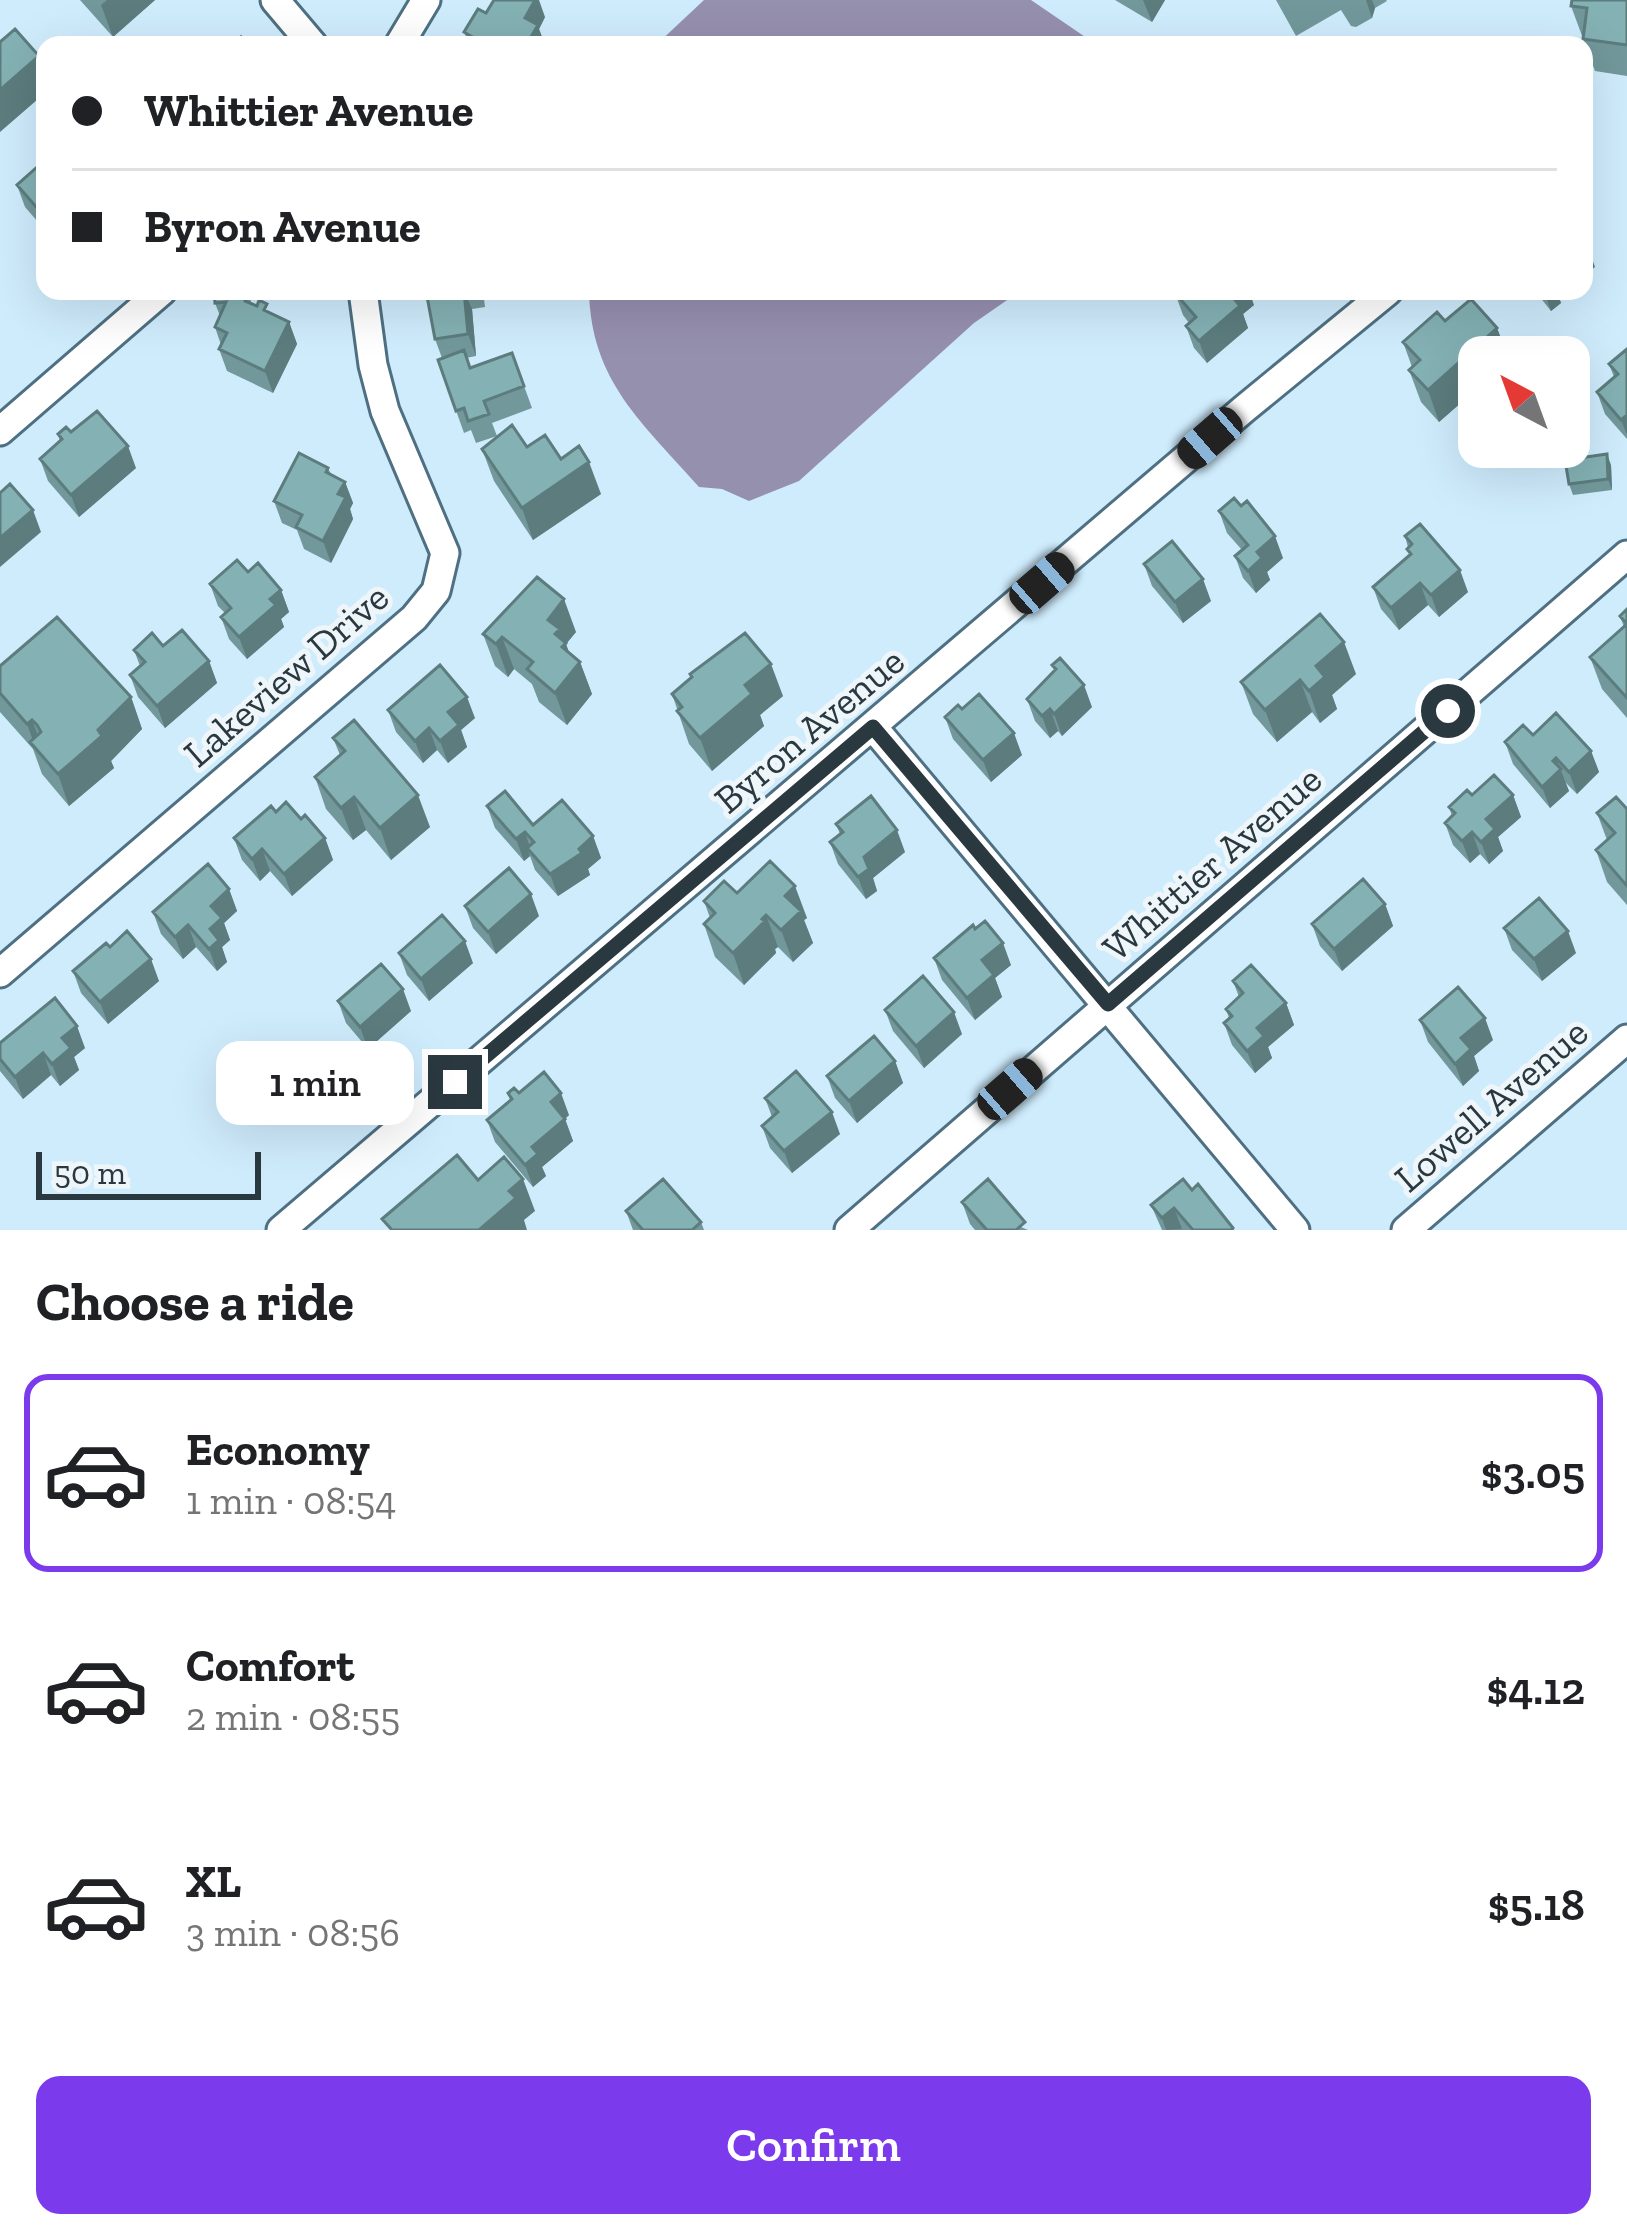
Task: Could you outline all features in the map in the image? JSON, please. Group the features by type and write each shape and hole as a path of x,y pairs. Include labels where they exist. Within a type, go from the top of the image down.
{"street":[{"path":"275,0 305,36"},
{"path":"404,36 426,0"},
{"path":"0,431 152,300"},
{"name":"Lakeview Drive","path":"0,974 414,618 436,591 445,553 386,411 363,300"},
{"name":"Byron Avenue","path":"281,1230 1377,300"},
{"name":"Whittier Avenue","path":"848,1230 1627,555"},
{"path":"873,727 1294,1230"},
{"name":"Lowell Avenue","path":"1406,1230 1627,1040"}],"shaded area":[{"path":"704,0 1031,0 1084,36 666,36"},
{"path":"590,300 1007,300 974,323 799,481 749,501 722,489 699,487 640,421 610,376 592,323"}],"building":[{"path":"494,0 535,0 525,18 538,25 531,36 464,32 478,9 486,13"},
{"path":"1572,0 1627,0 1627,45 1583,36 1587,8 1571,6"},
{"path":"15,29 36,59 0,90 0,42"},
{"path":"36,168 36,207 17,185"},
{"path":"245,300 257,306 259,300 267,304 264,310 289,322 265,371 219,349 227,333 215,327 226,302 215,303"},
{"path":"428,300 465,300 468,334 435,339"},
{"path":"1181,300 1235,300 1240,306 1199,341 1186,326 1196,317"},
{"path":"1472,300 1497,328 1488,336 1458,336 1458,363 1428,390 1409,370 1420,360 1403,342 1437,312 1445,321"},
{"path":"1627,349 1627,415 1621,420 1597,392 1618,374 1609,364"},
{"path":"464,350 470,368 512,353 524,386 484,401 489,414 468,421 464,408 456,411 438,360"},
{"path":"97,411 128,446 71,495 40,459 62,439 58,434 66,427 71,432"},
{"path":"512,425 527,447 545,435 561,459 579,446 589,462 522,508 482,449"},
{"path":"299,453 345,482 338,494 346,497 323,541 296,527 302,515 274,501"},
{"path":"1607,454 1608,479 1569,484 1566,468 1590,468 1590,456"},
{"path":"10,484 33,510 0,538 0,493"},
{"path":"1234,498 1241,506 1247,501 1275,536 1257,552 1262,558 1248,571 1235,556 1248,545 1219,511"},
{"path":"1420,524 1460,570 1431,595 1420,583 1391,608 1373,587 1411,554 1407,549 1412,544 1405,536"},
{"path":"1172,541 1203,579 1175,602 1144,564"},
{"path":"237,560 248,572 258,563 281,590 270,599 276,605 239,637 221,617 231,608 210,584"},
{"path":"537,577 564,599 548,620 560,629 555,634 566,643 562,647 580,662 555,693 527,669 533,662 502,637 496,644 483,634"},
{"path":"1320,614 1344,642 1316,666 1325,677 1309,691 1300,680 1265,710 1241,682"},
{"path":"57,617 131,697 98,730 102,736 58,774 30,742 41,732 37,725 32,720 27,724 0,693 0,666"},
{"path":"1627,624 1627,698 1590,657"},
{"path":"182,630 209,661 157,706 130,675 145,662 134,650 152,633 163,646"},
{"path":"745,633 771,664 745,685 752,694 700,738 677,711 682,707 672,694 690,674"},
{"path":"1060,658 1084,685 1054,714 1050,709 1042,716 1027,699 1056,669 1052,665"},
{"path":"440,665 467,697 448,712 459,725 440,741 429,728 415,741 388,710"},
{"path":"979,694 1014,733 983,760 945,717"},
{"path":"1556,713 1591,751 1569,772 1556,758 1553,761 1561,769 1542,787 1505,742 1523,725 1533,735"},
{"path":"354,720 418,795 380,828 354,797 341,808 315,777 345,751 333,738"},
{"path":"1494,775 1513,795 1486,819 1495,829 1481,842 1472,832 1462,841 1445,823 1455,813 1449,807"},
{"path":"505,791 533,825 562,800 593,836 579,849 582,853 550,874 527,848 534,842 525,832 516,839 487,806"},
{"path":"871,796 897,830 864,857 869,869 858,877 830,842 843,832 836,824"},
{"path":"1616,797 1627,809 1627,886 1596,850 1615,833 1597,813"},
{"path":"286,802 325,838 284,874 262,849 252,859 234,838 271,806 276,812"},
{"path":"770,861 795,886 785,896 801,911 781,930 766,915 733,953 704,924 715,913 704,901 724,881 737,893"},
{"path":"208,864 229,889 211,906 222,918 210,929 219,940 209,949 188,925 175,937 153,912"},
{"path":"509,868 531,894 488,932 465,906"},
{"path":"1363,879 1385,904 1334,949 1312,924"},
{"path":"1539,898 1568,931 1534,959 1504,928"},
{"path":"442,915 465,941 421,979 399,953"},
{"path":"985,921 1003,943 982,960 994,975 967,998 934,958 973,925 975,929"},
{"path":"127,931 151,959 100,1002 73,971"},
{"path":"381,964 403,989 360,1027 338,1001"},
{"path":"1251,965 1286,1003 1257,1028 1264,1036 1247,1051 1224,1023 1232,1016 1226,1009 1243,993 1233,981"},
{"path":"923,976 954,1012 916,1046 885,1010"},
{"path":"1458,987 1485,1018 1461,1038 1471,1049 1455,1064 1420,1020"},
{"path":"55,998 77,1026 62,1038 71,1048 52,1064 43,1053 15,1077 0,1059 0,1043"},
{"path":"874,1036 895,1061 849,1101 827,1076"},
{"path":"796,1071 832,1112 784,1151 762,1126 778,1112 765,1098"},
{"path":"544,1072 561,1093 551,1102 565,1119 532,1147 538,1154 525,1165 487,1120 512,1099 508,1093 514,1088 519,1093"},
{"path":"457,1155 478,1180 504,1157 523,1179 509,1191 516,1198 479,1230 392,1230 382,1219"},
{"path":"663,1179 701,1222 692,1230 643,1230 626,1211"},
{"path":"988,1179 1025,1222 1016,1230 987,1230 962,1202"},
{"path":"1183,1179 1192,1190 1198,1184 1231,1230 1193,1230 1174,1208 1162,1218 1151,1205"}],"route":[{"path":"455,1082 873,727 1108,1004 1448,711"}]}
